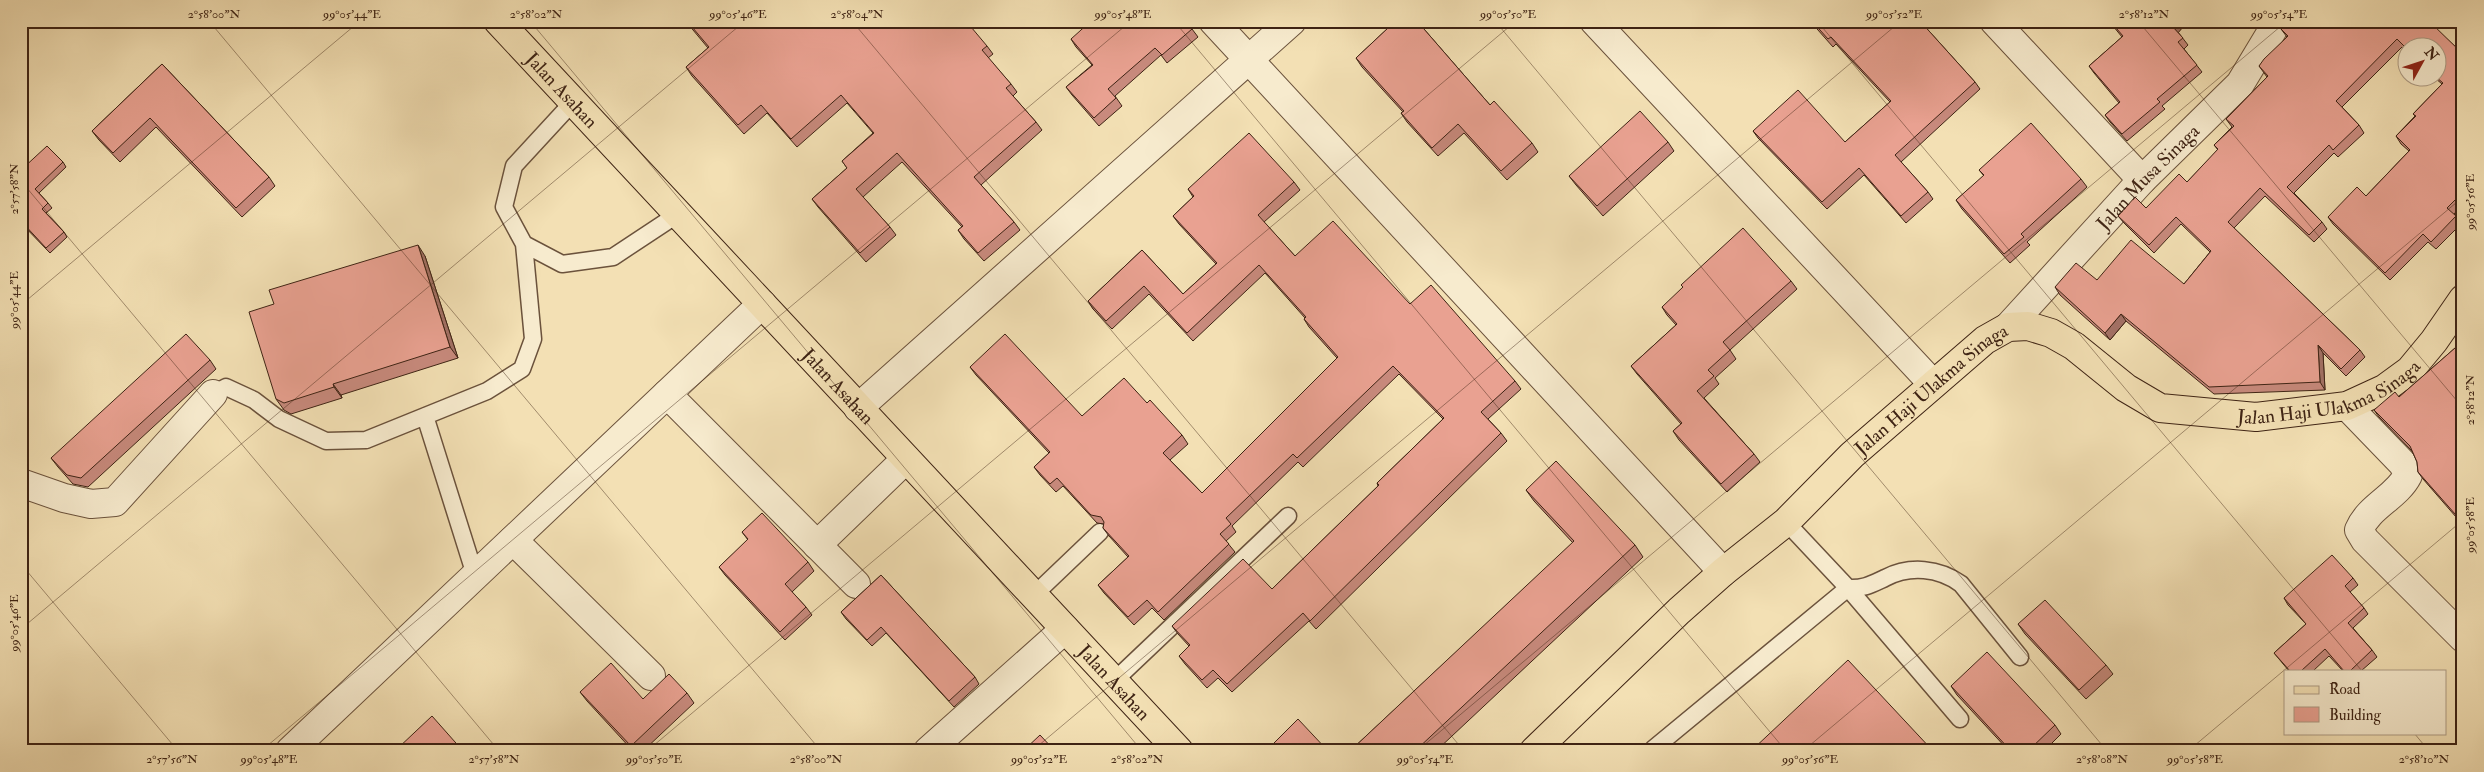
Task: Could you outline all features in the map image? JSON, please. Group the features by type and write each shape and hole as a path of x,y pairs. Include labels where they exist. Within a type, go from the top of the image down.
{"main road":[{"name":"Jalan Asahan","path":"498,21 1179,751"},
{"name":"Jalan Haji Ulakma Sinaga","path":"1534,751 1679,611 1723,572 1786,522 1852,456 1985,340 2008,327 2028,326 2051,333 2074,346 2126,388 2160,408 2256,417 2347,406 2384,389 2410,370 2434,341 2463,299"}],"street":[{"path":"1213,21 1723,572"},
{"path":"858,408 1292,21"},
{"path":"1594,21 1933,384"},
{"path":"1994,21 2142,180"},
{"name":"Jalan Musa Sinaga","path":"2008,327 2142,180 2240,84 2278,21"},
{"path":"290,751 762,304"},
{"path":"21,483 91,504 115,502 213,394"},
{"path":"667,394 856,584"},
{"path":"2347,406 2403,464 2408,475 2404,483 2365,517 2359,530 2365,540 2463,638"},
{"path":"817,545 906,459"},
{"path":"513,540 651,676"},
{"path":"928,751 1065,629"}],"lane":[{"path":"213,394 226,387 241,393 279,419 326,441 366,440 487,391 522,369 533,339 524,244 504,207 514,166 573,102"},
{"path":"524,244 562,264 613,257 678,214"},
{"path":"425,416 475,575"},
{"path":"1114,681 1288,516"},
{"path":"1786,522 1848,588 1960,719"},
{"path":"1034,595 1100,532"},
{"path":"1653,748 1848,588 1866,587 1907,570 1936,570 1950,575 1962,584 2020,656"}],"building":[{"path":"687,21 966,21 987,46 982,50 1011,84 1006,88 1036,122 974,177 1014,222 978,253 958,230 963,226 897,153 856,189 890,227 860,253 812,199 847,168 842,161 874,133 841,95 791,139 761,105 738,125 686,67 709,47"},
{"path":"1091,21 1185,21 1192,29 1162,55 1155,48 1108,89 1116,98 1094,118 1066,87 1093,65 1071,39"},
{"path":"1382,21 1417,21 1490,105 1494,101 1532,143 1501,171 1458,124 1432,148 1401,113 1404,111 1356,58 1388,28"},
{"path":"1812,21 1920,21 1975,82 1895,155 1928,192 1901,216 1859,168 1822,202 1753,131 1798,90 1845,142 1891,101 1831,37 1828,39"},
{"path":"2110,21 2176,21 2172,26 2183,38 2178,42 2197,65 2157,99 2160,102 2122,134 2105,115 2120,102 2089,66 2123,36"},
{"path":"2287,21 2429,21 2463,54 2463,192 2447,208 2456,216 2431,242 2423,234 2385,273 2328,217 2357,187 2366,196 2410,150 2396,136 2416,116 2413,114 2438,88 2446,88 2446,38 2396,38 2336,101 2359,125 2333,150 2329,145 2287,187 2322,222 2309,235 2260,188 2228,222 2360,350 2341,369 2318,345 2320,382 2209,387 2121,314 2105,333 2055,287 2076,263 2097,280 2131,240 2184,284 2211,251 2176,217 2149,245 2118,216 2135,197 2146,208 2179,174 2187,182 2218,149 2214,145 2234,126 2226,119 2268,76 2259,66 2288,36 2281,29"},
{"path":"162,64 269,177 236,208 150,118 113,153 92,131"},
{"path":"1640,111 1668,142 1597,206 1569,176"},
{"path":"2031,123 2081,179 2021,234 2024,237 2004,254 1956,200 1984,175 1979,170"},
{"path":"1249,133 1294,182 1258,215 1295,256 1333,221 1410,304 1431,285 1515,381 1481,412 1501,433 1310,621 1303,613 1227,684 1213,670 1202,680 1179,656 1190,645 1172,626 1243,559 1272,589 1379,485 1377,483 1444,418 1393,366 1297,458 1293,454 1226,518 1231,524 1220,534 1229,544 1158,612 1147,600 1128,617 1098,585 1129,556 1103,528 1104,522 1101,517 1091,515 1057,478 1050,484 1034,467 1050,452 970,367 1005,334 1082,416 1124,378 1147,403 1150,400 1182,435 1163,453 1202,493 1338,357 1304,319 1306,317 1259,265 1187,333 1144,286 1106,321 1088,301 1142,250 1183,294 1217,263 1173,216 1194,196 1188,189"},
{"path":"47,146 63,162 35,189 48,203 42,209 64,232 46,248 21,221 21,170"},
{"path":"1743,228 1791,281 1723,342 1730,350 1708,370 1714,376 1697,391 1754,454 1721,484 1673,431 1682,423 1631,366 1677,324 1662,307 1683,287 1681,285"},
{"path":"418,245 450,347 333,384 334,387 284,403 276,399 249,312 274,304 269,290"},
{"path":"186,334 210,360 81,478 67,475 51,458"},
{"path":"2463,341 2463,523 2418,472 2417,462 2410,446 2374,410 2395,392 2399,397"},
{"path":"1556,461 1635,545 1415,751 1350,751 1574,541 1526,490"},
{"path":"762,513 808,562 785,584 806,607 780,632 719,567 748,539 742,532"},
{"path":"2332,555 2353,578 2345,586 2364,608 2348,623 2372,650 2351,670 2343,670 2325,649 2302,670 2289,670 2274,653 2306,624 2284,598"},
{"path":"881,575 975,677 949,701 881,627 867,640 841,612"},
{"path":"2045,600 2106,665 2079,690 2018,624"},
{"path":"1987,652 2055,725 2028,751 2011,751 1951,686"},
{"path":"1848,660 1933,751 1751,751"},
{"path":"611,663 643,699 669,674 687,693 631,746 580,692"},
{"path":"432,716 463,751 399,751 397,749"},
{"path":"1298,719 1328,751 1277,751 1272,745"},
{"path":"1040,735 1055,751 1023,751"}]}
